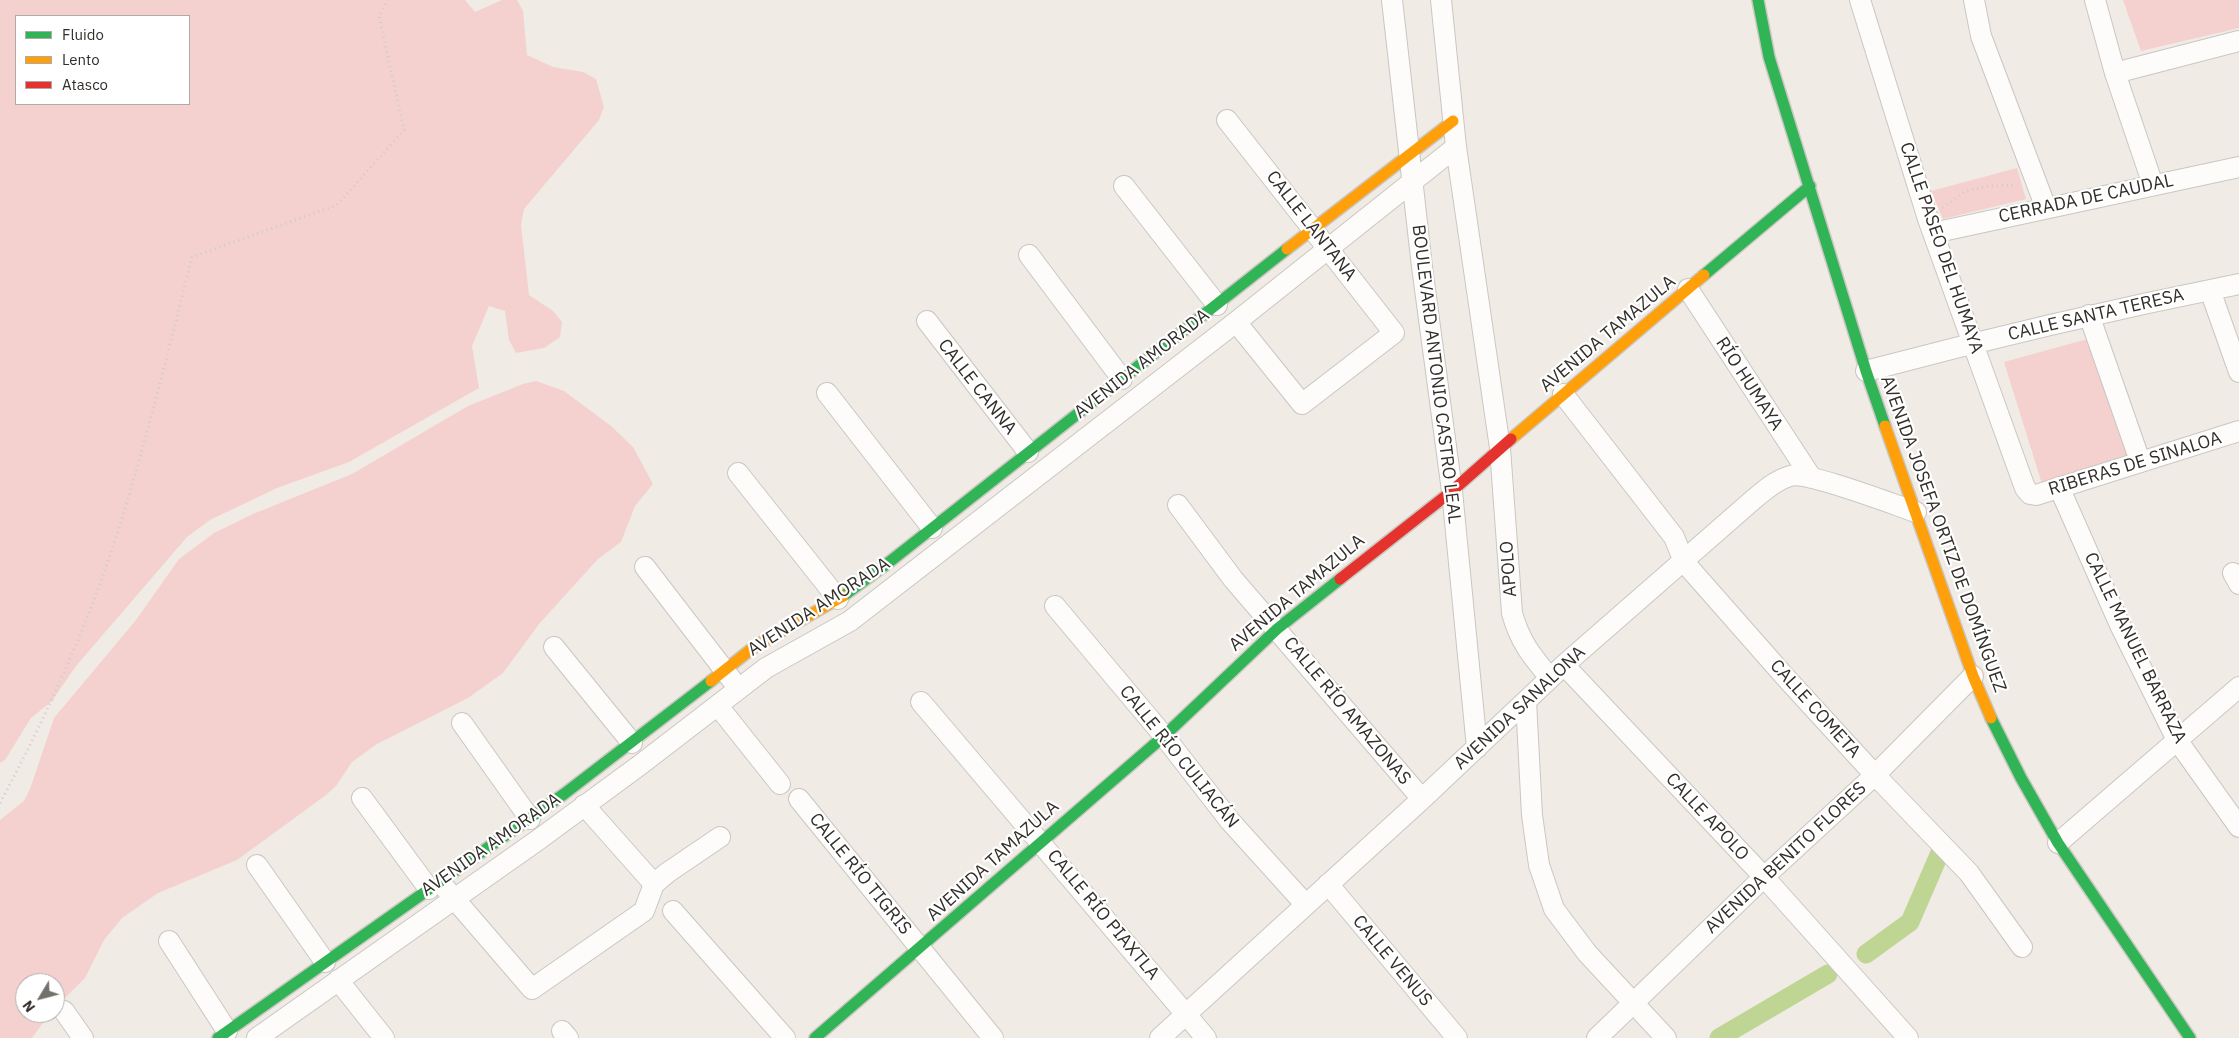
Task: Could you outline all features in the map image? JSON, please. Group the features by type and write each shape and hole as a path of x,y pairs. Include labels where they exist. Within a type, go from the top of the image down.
{"street":[{"name":"BOULEVARD ANTONIO CASTRO LEAL","path":"1392,0 1409,155 1452,491 1477,748"},
{"path":"1441,0 1456,147 1500,448"},
{"name":"AVENIDA JOSEFA ORTIZ DE DOMÍNGUEZ","path":"1758,0 1769,57 1866,371 1973,676 1994,726 2058,843 2190,1038"},
{"name":"CALLE PASEO DEL HUMAYA","path":"1860,0 1931,226 2025,488 2030,494"},
{"path":"1974,0 1981,36 2046,208"},
{"path":"2095,0 2115,73 2153,185"},
{"path":"2115,73 2239,41"},
{"name":"CALLE LANTANA","path":"1227,120 1394,333 1302,404 1236,322"},
{"name":"AVENIDA AMORADA","path":"222,1035 530,819 632,743 690,695 754,647 838,598 966,502 1349,200 1453,121"},
{"name":"AVENIDA AMORADA","path":"257,1038 584,806 766,668 850,621 1236,322 1456,147"},
{"name":"CERRADA DE CAUDAL","path":"1931,226 2046,208 2239,167"},
{"path":"1124,186 1218,305"},
{"name":"AVENIDA TAMAZULA","path":"815,1038 1164,736 1277,629 1452,491 1563,394 1810,186"},
{"path":"1349,200 1363,220"},
{"path":"1029,254 1122,379"},
{"name":"CALLE SANTA TERESA","path":"1866,371 2089,315 2239,284"},
{"name":"RÍO HUMAYA","path":"1688,289 1811,477"},
{"path":"2210,290 2239,372"},
{"path":"2089,315 2140,461"},
{"name":"CALLE CANNA","path":"927,321 1028,452"},
{"path":"827,393 932,528"},
{"path":"1563,394 1674,537 1684,562"},
{"name":"RIBERAS DE SINALOA","path":"2030,494 2036,494 2239,431"},
{"name":"APOLO","path":"1500,448 1512,613 1518,635 1531,655 1557,672"},
{"path":"738,474 838,598"},
{"name":"AVENIDA SANALONA","path":"1160,1038 1422,799 1557,672 1775,482 1792,475 1811,477 1916,512"},
{"name":"CALLE MANUEL BARRAZA","path":"2059,487 2120,625 2177,740 2239,827"},
{"path":"966,502 981,519"},
{"name":"CALLE RÍO AMAZONAS","path":"1178,505 1233,579 1422,799"},
{"name":"CALLE COMETA","path":"1684,562 1875,775 1969,872 2022,947"},
{"path":"645,567 740,689"},
{"name":"CALLE RÍO CULIACÁN","path":"1055,606 1164,736 1230,821 1306,905"},
{"path":"554,647 632,743"},
{"name":"CALLE APOLO","path":"1557,672 1764,877 1908,1038"},
{"name":"AVENIDA BENITO FLORES","path":"1597,1038 1764,877 1875,775 1973,676"},
{"path":"2058,843 2239,687"},
{"path":"1526,701 1532,814 1538,856 1554,909 1587,953 1666,1038"},
{"name":"CALLE RÍO PIAXTLA","path":"921,702 1206,1038"},
{"path":"718,706 780,784"},
{"path":"462,723 530,819"},
{"path":"362,798 434,885 454,898 532,989 644,912 654,884 720,837"},
{"name":"CALLE RÍO TIGRIS","path":"799,799 993,1038"},
{"path":"584,806 654,884"},
{"path":"257,865 326,962"},
{"name":"CALLE VENUS","path":"1328,884 1457,1038"},
{"path":"673,911 785,1038"},
{"path":"169,941 222,1035"},
{"path":"338,980 384,1038"},
{"path":"65,1012 82,1038"}],"path":[{"path":"0,802 21,762 78,640 119,529 155,406 192,257 337,205 404,130 379,16 388,0"},
{"path":"1931,226 1966,191 1988,186 2014,185 2038,188"}],"shaded area":[{"path":"0,0 465,0 475,12 502,0 517,0 523,11 527,55 553,67 583,72 596,79 604,107 599,120 524,209 521,225 529,295 553,311 562,322 560,337 544,348 516,353 509,340 505,311 489,306 472,346 479,388 349,462 277,488 210,520 187,537 76,666 52,701 31,718 5,760 0,763"},
{"path":"2123,0 2239,0 2239,28 2141,51"},
{"path":"2017,168 2026,199 1943,219 1931,191"},
{"path":"2102,335 2142,453 2042,484 2004,362"},
{"path":"536,381 564,391 611,426 633,447 653,484 635,506 621,542 598,559 539,624 503,673 468,698 377,744 352,762 336,786 326,795 237,860 158,893 122,918 104,940 85,978 65,998 65,973 15,973 15,1023 43,1023 32,1038 0,1038 0,820 24,801 30,789 54,718 136,620 179,559 214,533 253,514 352,474 468,406 523,384"}],"waterway":[{"path":"1866,954 1910,922 1942,848"},
{"path":"1719,1038 1828,974"}],"traffic: fast":[{"path":"1758,0 1769,57 1866,371 1885,426"},
{"path":"1704,275 1810,186"},
{"path":"843,596 888,563 1287,249"},
{"path":"815,1038 1164,736 1277,629 1340,579"},
{"path":"218,1038 564,794 711,681"},
{"path":"1991,718 2021,778 2058,843 2190,1038"}],"traffic: slow":[{"path":"1287,249 1453,121"},
{"path":"1511,439 1704,275"},
{"path":"1885,426 1973,676 1991,718"},
{"path":"711,681 754,647 843,596"}],"traffic: jam":[{"path":"1340,579 1452,491 1511,439"}]}
